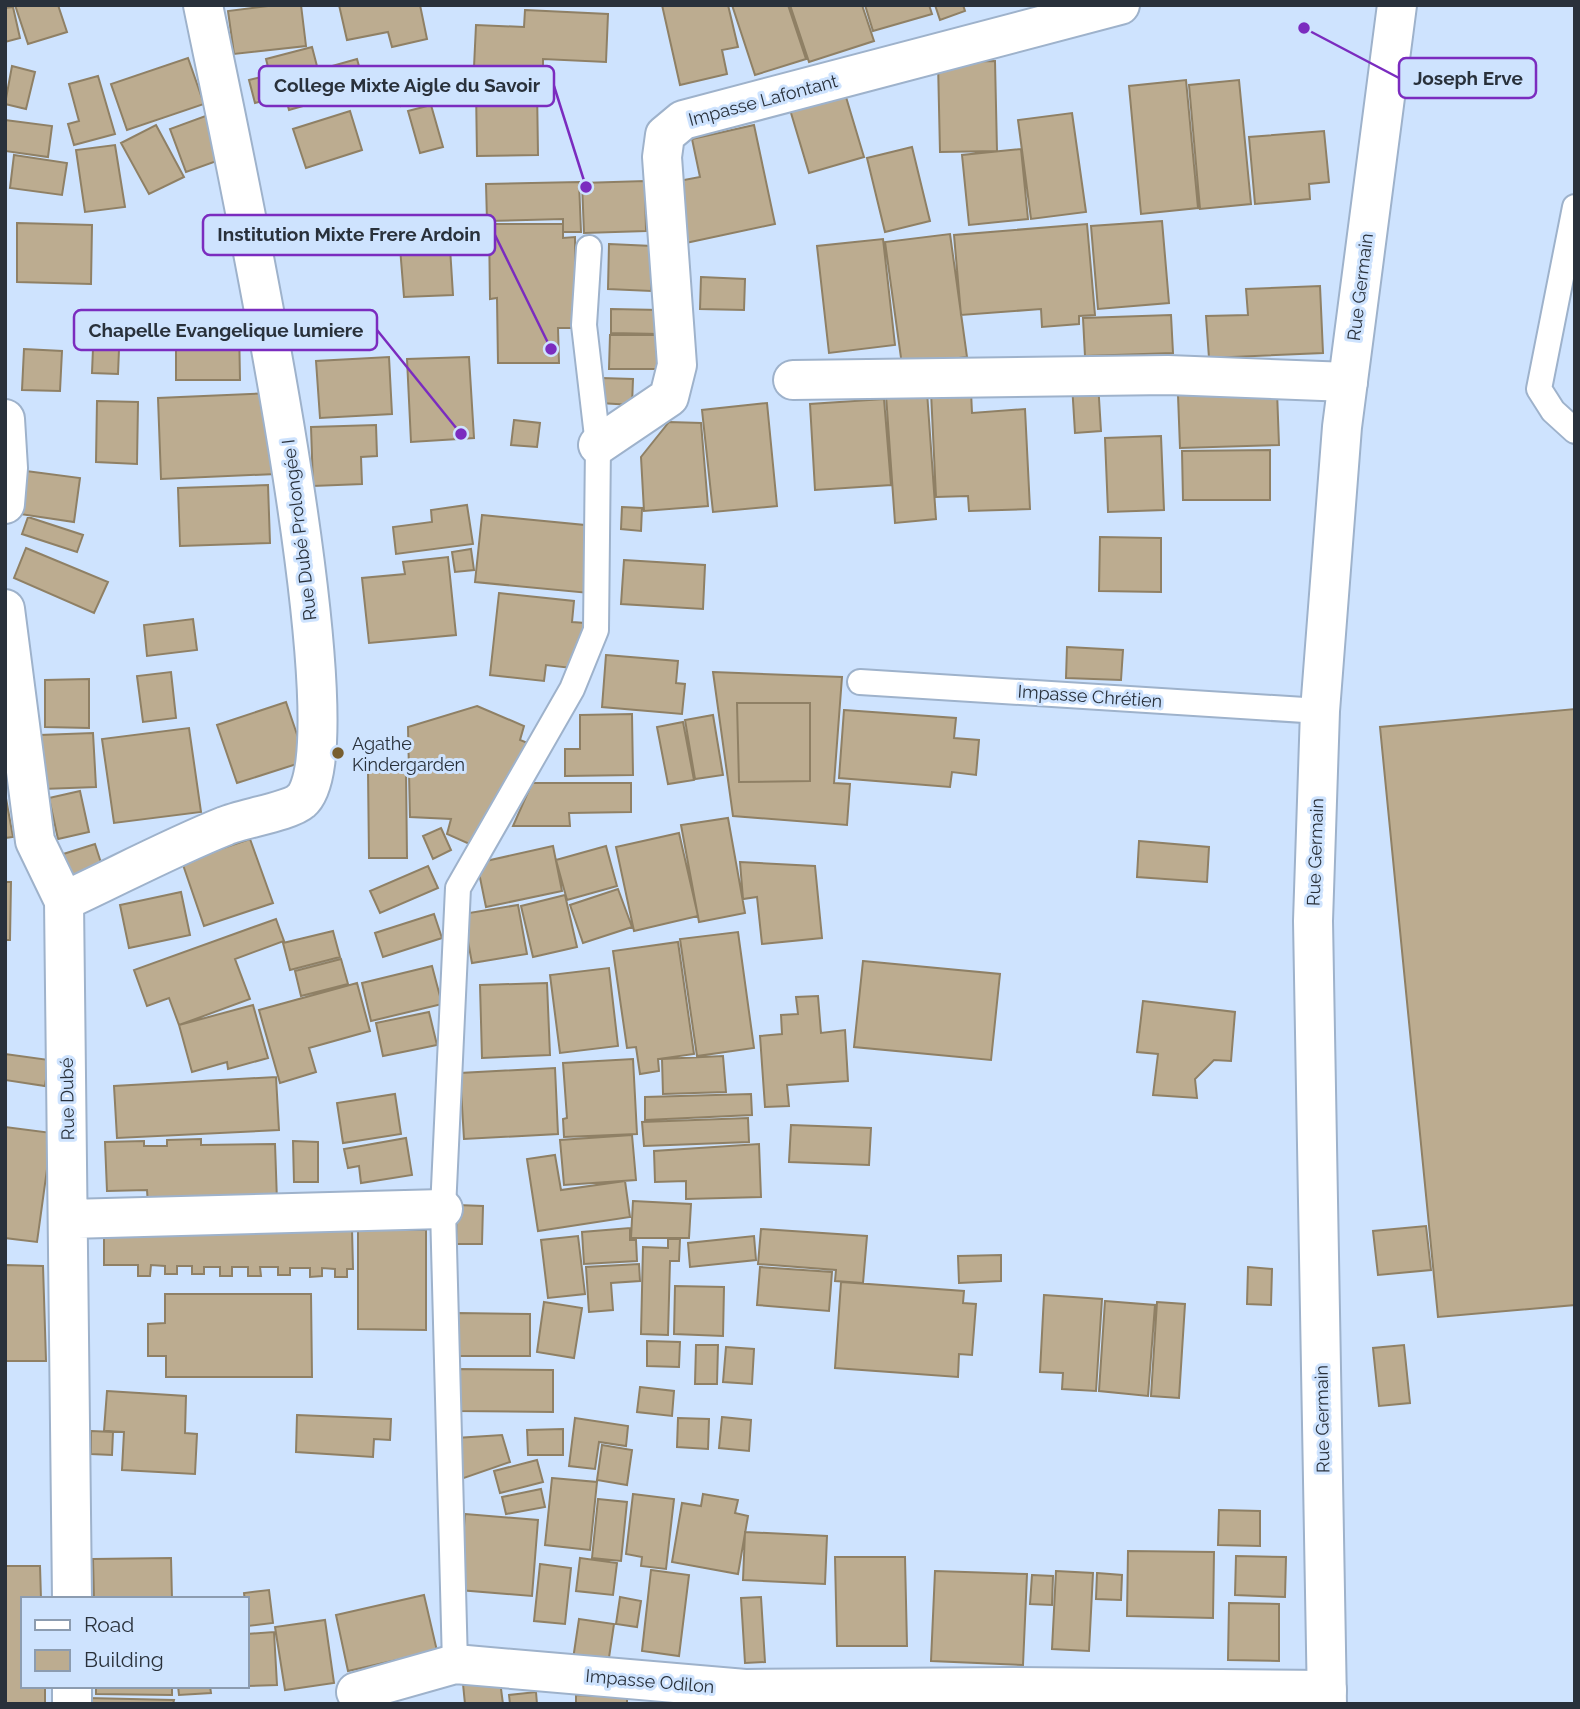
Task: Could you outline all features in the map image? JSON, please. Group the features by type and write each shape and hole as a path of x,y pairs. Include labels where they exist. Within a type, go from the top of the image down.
{"street":[{"name":"Rue Dubé Prolongée I","path":"64,901 225,826 301,802 315,781 318,747 307,572 285,413 204,5"},
{"name":"Impasse Lafontant","path":"598,445 669,397 677,365 662,157 665,135 683,120 1120,5"},
{"name":"Rue Germain","path":"1327,1697 1313,921 1320,711 1348,382 1397,5"},
{"path":"793,380 1168,375 1348,382"},
{"path":"5,419 8,468 5,503"},
{"name":"Rue Dubé","path":"5,609 35,841 64,901 72,1597"},
{"path":"69,1219 443,1209"},
{"name":"Impasse Odilon","path":"356,1692 455,1664 745,1689 1027,1687 1327,1697"}],"lane":[{"path":"1575,207 1539,389 1553,411 1575,431"},
{"path":"455,1664 443,1209 458,888 572,689 596,630 598,445 584,325 589,248"},
{"name":"Impasse Chrétien","path":"860,682 1320,711"}],"building":[{"path":"15,5 58,5 67,32 28,44"},
{"path":"301,5 306,46 234,54 228,11"},
{"path":"339,5 420,5 427,39 392,47 388,32 347,40"},
{"path":"662,5 728,5 738,47 722,50 727,74 680,85"},
{"path":"732,5 788,5 806,59 755,75"},
{"path":"790,5 862,5 874,41 809,62"},
{"path":"865,5 929,5 932,14 873,31"},
{"path":"935,5 963,5 965,11 940,20"},
{"path":"13,7 20,38 5,42 5,8"},
{"path":"525,10 608,14 606,62 543,59 543,71 474,67 476,25 524,27"},
{"path":"312,47 318,70 357,59 364,84 316,97 317,102 289,110 285,95 255,103 249,80 270,75 266,59"},
{"path":"188,58 204,104 127,130 111,84"},
{"path":"995,61 997,151 940,152 938,62"},
{"path":"12,66 35,72 26,109 5,104"},
{"path":"423,74 430,98 401,106 395,81"},
{"path":"98,76 115,134 74,145 68,124 79,121 69,84"},
{"path":"1186,80 1198,208 1141,214 1129,86"},
{"path":"1239,80 1251,204 1200,209 1189,85"},
{"path":"537,87 538,155 477,156 476,88"},
{"path":"843,87 864,157 809,173 788,103"},
{"path":"431,105 443,147 420,153 408,111"},
{"path":"350,111 362,150 306,168 293,129"},
{"path":"1072,113 1086,212 1031,219 1018,120"},
{"path":"211,114 228,157 186,172 170,129"},
{"path":"5,120 52,126 48,157 5,151"},
{"path":"156,125 184,177 149,194 121,143"},
{"path":"754,125 775,224 681,244 668,183 700,177 692,139"},
{"path":"1324,131 1329,182 1309,184 1310,199 1255,204 1249,137"},
{"path":"115,145 125,207 85,212 76,150"},
{"path":"912,147 930,221 885,232 867,158"},
{"path":"1021,149 1028,219 969,225 962,155"},
{"path":"14,155 67,163 62,195 10,188"},
{"path":"645,181 646,231 584,233 582,183"},
{"path":"579,182 581,232 563,232 563,219 487,221 486,184"},
{"path":"1162,221 1169,303 1098,309 1091,226"},
{"path":"17,223 92,225 91,284 17,282"},
{"path":"489,224 563,224 563,238 575,237 576,328 558,328 559,363 498,363 497,298 490,299"},
{"path":"1087,224 1095,315 1079,316 1079,324 1042,327 1041,309 961,315 954,235"},
{"path":"449,232 453,295 404,297 399,235"},
{"path":"950,234 967,357 902,365 885,242"},
{"path":"883,239 895,345 829,353 817,246"},
{"path":"609,244 652,246 651,291 608,289"},
{"path":"701,277 745,279 744,310 700,309"},
{"path":"1320,286 1323,353 1209,358 1206,316 1248,315 1246,289"},
{"path":"611,309 660,310 660,334 611,333"},
{"path":"1171,315 1173,353 1085,356 1083,318"},
{"path":"94,324 120,325 118,374 92,373"},
{"path":"239,326 240,380 176,380 176,327"},
{"path":"610,335 662,335 662,369 609,369"},
{"path":"24,349 62,351 60,391 22,390"},
{"path":"389,357 392,414 320,418 316,361"},
{"path":"469,357 474,438 411,442 407,359"},
{"path":"601,378 633,379 632,405 600,403"},
{"path":"1098,382 1101,431 1075,433 1072,384"},
{"path":"971,391 972,413 1025,409 1030,509 969,511 968,496 936,497 931,392"},
{"path":"1277,391 1279,445 1180,448 1178,395"},
{"path":"927,392 936,519 895,523 886,395"},
{"path":"273,393 276,474 161,479 158,398"},
{"path":"884,399 891,485 815,490 810,404"},
{"path":"97,401 138,402 137,464 96,462"},
{"path":"767,403 777,506 713,512 702,410"},
{"path":"514,420 540,423 537,447 511,445"},
{"path":"669,422 701,423 708,506 644,511 641,457"},
{"path":"376,425 377,456 361,457 362,484 313,486 311,427"},
{"path":"1161,436 1164,510 1108,512 1105,438"},
{"path":"1270,450 1270,500 1183,500 1182,451"},
{"path":"26,471 80,478 74,522 20,514"},
{"path":"268,485 270,543 180,546 178,488"},
{"path":"467,505 473,544 396,554 393,527 432,522 431,510"},
{"path":"622,507 642,508 641,531 621,529"},
{"path":"482,515 595,526 589,593 475,582"},
{"path":"28,517 83,535 77,552 22,534"},
{"path":"1100,537 1161,538 1161,592 1099,591"},
{"path":"26,548 108,582 94,613 14,578"},
{"path":"471,549 474,570 455,572 452,552"},
{"path":"448,557 456,635 369,643 362,578 405,574 403,562"},
{"path":"624,560 705,565 703,609 621,604"},
{"path":"499,593 574,601 572,622 585,623 580,669 546,665 544,681 490,675"},
{"path":"193,619 197,650 147,656 144,625"},
{"path":"1067,647 1123,650 1121,680 1066,678"},
{"path":"606,655 678,661 676,683 685,684 682,714 602,707"},
{"path":"171,672 176,718 143,722 137,676"},
{"path":"713,672 842,677 834,783 850,784 847,825 733,816","holes":["737,703 810,703 810,781 739,782"]},
{"path":"89,679 89,728 45,727 45,680"},
{"path":"286,702 306,761 237,783 217,725"},
{"path":"737,703 810,703 810,781 739,782"},
{"path":"477,706 524,726 520,740 530,744 474,846 447,834 451,819 410,817 408,727"},
{"path":"1575,709 1575,1305 1438,1317 1380,727"},
{"path":"844,710 956,718 954,738 979,740 976,775 952,772 950,787 839,778"},
{"path":"632,714 633,775 565,776 565,749 580,749 580,715"},
{"path":"713,715 723,775 695,779 685,720"},
{"path":"683,722 694,780 668,784 657,727"},
{"path":"189,728 201,812 114,823 102,739"},
{"path":"93,733 96,787 43,789 40,735"},
{"path":"368,771 406,771 407,858 369,858"},
{"path":"532,783 631,783 631,812 569,813 570,826 513,826"},
{"path":"80,791 89,832 58,839 49,798"},
{"path":"5,793 13,837 5,838"},
{"path":"728,818 745,913 699,922 681,825"},
{"path":"441,828 451,850 433,859 423,836"},
{"path":"679,833 698,916 634,931 616,847"},
{"path":"250,839 273,903 204,926 182,862"},
{"path":"1139,841 1209,847 1207,882 1137,877"},
{"path":"95,844 103,869 65,881 57,856"},
{"path":"553,846 562,891 486,907 477,863"},
{"path":"606,846 617,886 567,900 556,860"},
{"path":"740,862 815,866 822,938 762,944 757,897 743,899"},
{"path":"428,866 438,888 380,913 370,891"},
{"path":"5,882 11,882 10,940 5,940"},
{"path":"618,889 632,927 583,943 570,905"},
{"path":"181,892 190,935 129,948 120,905"},
{"path":"565,895 577,947 533,957 521,906"},
{"path":"518,905 527,954 472,963 463,914"},
{"path":"434,914 442,938 383,957 375,933"},
{"path":"276,919 284,941 235,959 250,999 179,1025 169,998 147,1006 134,970"},
{"path":"333,931 340,957 290,970 283,943"},
{"path":"738,932 754,1048 697,1056 680,939"},
{"path":"678,942 694,1054 658,1059 659,1071 640,1074 636,1047 627,1048 613,951"},
{"path":"341,959 348,984 301,996 295,971"},
{"path":"863,961 1000,974 991,1060 854,1047"},
{"path":"432,966 442,1004 371,1021 362,983"},
{"path":"609,968 618,1046 560,1053 550,975"},
{"path":"357,983 370,1031 309,1048 316,1072 280,1083 259,1010"},
{"path":"547,983 550,1055 482,1058 480,985"},
{"path":"818,996 821,1033 845,1030 848,1081 787,1085 789,1106 765,1107 760,1036 782,1034 781,1015 798,1014 796,997"},
{"path":"1143,1001 1235,1012 1231,1061 1214,1060 1195,1079 1197,1098 1153,1095 1158,1054 1137,1052"},
{"path":"253,1005 268,1058 228,1069 227,1062 192,1072 179,1025"},
{"path":"429,1012 437,1045 383,1056 376,1023"},
{"path":"5,1054 49,1060 45,1086 5,1080"},
{"path":"723,1056 726,1092 663,1094 662,1059"},
{"path":"633,1059 637,1134 564,1137 563,1119 567,1118 563,1063"},
{"path":"555,1068 558,1134 464,1139 460,1073"},
{"path":"276,1077 279,1130 117,1138 114,1086"},
{"path":"395,1094 401,1134 343,1143 337,1103"},
{"path":"751,1094 752,1115 645,1120 645,1097"},
{"path":"748,1118 749,1142 644,1146 642,1122"},
{"path":"791,1125 871,1128 869,1165 789,1162"},
{"path":"5,1127 52,1133 37,1242 5,1238"},
{"path":"632,1135 636,1180 564,1185 560,1140"},
{"path":"406,1138 412,1175 361,1183 359,1166 348,1168 344,1149"},
{"path":"201,1139 201,1145 275,1144 277,1201 148,1205 147,1190 107,1191 105,1142 144,1141 144,1146 167,1146 167,1140"},
{"path":"293,1141 318,1142 318,1182 294,1182"},
{"path":"759,1144 761,1197 686,1199 686,1181 655,1182 654,1151"},
{"path":"555,1155 561,1190 625,1181 630,1217 538,1231 527,1159"},
{"path":"633,1201 691,1204 689,1238 631,1238"},
{"path":"457,1205 483,1206 482,1244 456,1244"},
{"path":"1426,1226 1431,1270 1378,1275 1373,1231"},
{"path":"104,1228 352,1229 353,1269 347,1269 347,1277 335,1277 335,1269 322,1268 322,1276 310,1277 310,1268 290,1268 290,1275 278,1275 278,1267 260,1267 261,1276 248,1276 248,1267 232,1267 232,1276 220,1276 220,1267 204,1267 204,1274 192,1274 192,1266 177,1266 177,1274 165,1274 165,1266 151,1265 150,1276 138,1276 138,1265 104,1265"},
{"path":"630,1228 630,1240 636,1240 637,1261 584,1264 582,1232"},
{"path":"761,1229 867,1236 863,1283 835,1281 836,1270 758,1264"},
{"path":"358,1230 426,1230 426,1330 358,1329"},
{"path":"578,1236 585,1294 548,1298 541,1240"},
{"path":"754,1236 756,1260 690,1267 688,1243"},
{"path":"668,1239 680,1239 679,1261 670,1261 668,1335 641,1334 643,1247 668,1248"},
{"path":"1001,1255 1001,1281 959,1283 958,1256"},
{"path":"639,1264 640,1281 611,1283 613,1310 589,1312 586,1267"},
{"path":"5,1265 43,1266 46,1361 5,1361"},
{"path":"760,1267 832,1272 829,1311 757,1305"},
{"path":"1248,1267 1272,1269 1271,1305 1247,1304"},
{"path":"841,1282 964,1291 963,1303 976,1304 972,1355 959,1354 958,1377 835,1368"},
{"path":"675,1286 724,1287 723,1336 674,1334"},
{"path":"165,1294 311,1294 312,1377 166,1377 166,1356 148,1356 148,1324 165,1323"},
{"path":"1044,1295 1102,1299 1096,1391 1062,1389 1063,1373 1040,1372"},
{"path":"1105,1301 1155,1305 1148,1396 1099,1391"},
{"path":"544,1302 582,1308 574,1358 537,1352"},
{"path":"1157,1302 1185,1304 1179,1398 1151,1396"},
{"path":"457,1313 530,1314 530,1356 457,1356"},
{"path":"647,1341 680,1342 679,1367 647,1366"},
{"path":"696,1345 718,1345 717,1384 695,1384"},
{"path":"1404,1345 1410,1403 1379,1406 1373,1348"},
{"path":"726,1347 754,1349 752,1384 723,1382"},
{"path":"456,1369 553,1370 553,1412 456,1411"},
{"path":"640,1387 674,1391 672,1416 637,1412"},
{"path":"107,1391 186,1396 185,1433 197,1434 195,1474 122,1470 124,1432 104,1431"},
{"path":"297,1415 391,1419 390,1440 374,1439 373,1457 296,1452"},
{"path":"722,1417 751,1420 749,1451 719,1448"},
{"path":"575,1418 628,1426 626,1446 599,1442 595,1469 569,1466"},
{"path":"678,1418 709,1419 708,1449 677,1447"},
{"path":"563,1429 563,1455 528,1455 527,1430"},
{"path":"91,1431 113,1432 112,1455 91,1454"},
{"path":"502,1435 510,1462 461,1479 456,1438"},
{"path":"602,1445 632,1450 627,1485 597,1480"},
{"path":"537,1460 543,1482 500,1493 494,1471"},
{"path":"552,1478 597,1482 590,1550 545,1545"},
{"path":"541,1489 545,1507 506,1514 502,1497"},
{"path":"633,1494 674,1499 666,1569 641,1566 642,1557 626,1554"},
{"path":"703,1494 738,1500 735,1513 748,1516 738,1574 672,1562 682,1503 701,1506"},
{"path":"598,1499 627,1502 621,1561 592,1558"},
{"path":"1219,1510 1260,1511 1260,1546 1218,1545"},
{"path":"465,1514 538,1520 532,1596 459,1590"},
{"path":"745,1532 827,1536 825,1584 743,1580"},
{"path":"1128,1551 1214,1552 1213,1618 1127,1616"},
{"path":"1236,1556 1286,1557 1285,1597 1235,1595"},
{"path":"835,1557 905,1557 907,1646 837,1646"},
{"path":"171,1558 172,1597 94,1597 93,1559"},
{"path":"580,1558 617,1563 613,1595 576,1591"},
{"path":"540,1564 571,1568 565,1624 534,1621"},
{"path":"5,1566 40,1566 41,1597 21,1597 21,1688 45,1688 45,1704 5,1704"},
{"path":"651,1570 689,1575 679,1656 642,1651"},
{"path":"935,1571 1027,1574 1023,1665 931,1661"},
{"path":"1056,1571 1093,1573 1089,1651 1052,1649"},
{"path":"1097,1573 1122,1575 1121,1600 1096,1599"},
{"path":"1032,1575 1053,1576 1052,1605 1030,1604"},
{"path":"269,1590 273,1623 248,1626 248,1597 244,1597 244,1593"},
{"path":"424,1595 437,1651 348,1671 336,1615"},
{"path":"620,1597 641,1601 637,1627 616,1624"},
{"path":"761,1597 765,1662 745,1663 741,1598"},
{"path":"1229,1603 1279,1604 1279,1661 1228,1660"},
{"path":"579,1619 614,1624 607,1671 572,1666"},
{"path":"325,1620 334,1683 285,1690 275,1627"},
{"path":"274,1632 277,1685 248,1686 248,1634"},
{"path":"500,1681 503,1704 465,1704 463,1684"},
{"path":"96,1688 172,1688 172,1695 96,1694"},
{"path":"178,1688 210,1688 211,1693 179,1695"},
{"path":"536,1692 537,1704 510,1704 509,1695"},
{"path":"576,1695 627,1697 627,1704 576,1704"},
{"path":"87,1698 174,1700 173,1704 87,1704"}],"place":[{"name":"Joseph Erve","path":"1304,28"},
{"name":"College Mixte Aigle du Savoir","path":"586,187"},
{"name":"Institution Mixte Frere Ardoin","path":"551,349"},
{"name":"Chapelle Evangelique lumiere","path":"461,434"},
{"name":"Agathe Kindergarden","path":"338,753"}]}
